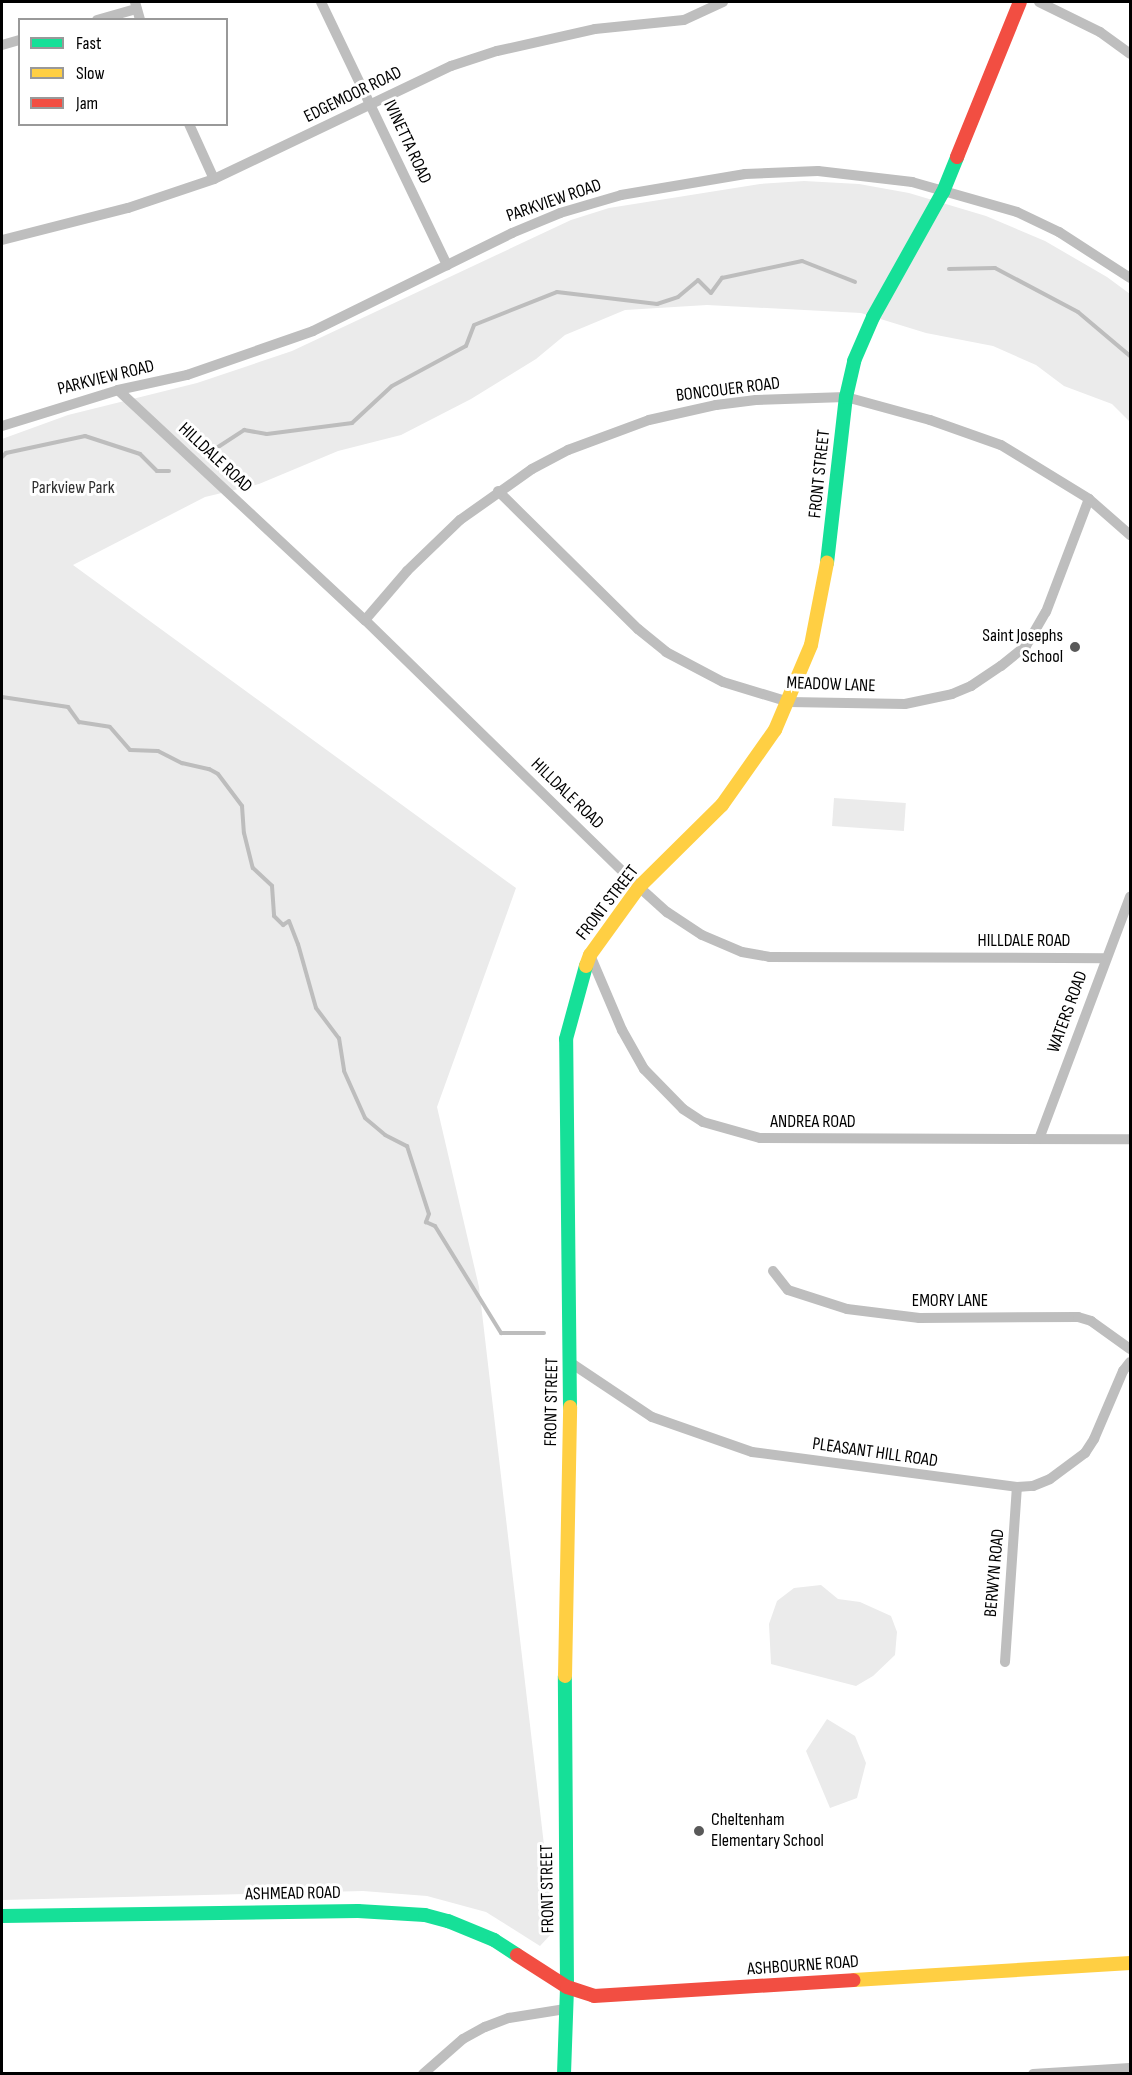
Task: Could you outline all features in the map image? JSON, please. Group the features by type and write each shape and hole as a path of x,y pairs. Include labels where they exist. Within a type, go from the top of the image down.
{"street":[{"name":"IVINETTA ROAD","path":"321,2 447,265"},
{"name":"EDGEMOOR ROAD","path":"2,240 128,208 214,179 451,66 497,51 595,29 684,20 723,2"},
{"name":"FRONT STREET","path":"567,1987 564,1752 571,1363 566,1039 577,992 591,955 613,921 639,887 722,805 775,730 789,702 811,645 822,600 833,524 846,397 854,361 873,317 943,192 1020,2"},
{"path":"1039,2 1100,32 1131,54"},
{"path":"105,18 137,10"},
{"path":"2,45 18,41"},
{"path":"190,126 214,179"},
{"name":"PARKVIEW ROAD","path":"2,426 118,390 187,375 303,335 560,213 621,195 745,174 818,171 912,182 1017,212 1059,232 1131,278"},
{"name":"HILLDALE ROAD","path":"118,390 365,620 639,887 667,912 702,935 742,952 769,957 1106,958"},
{"name":"BONCOUER ROAD","path":"365,620 407,571 460,520 498,491 568,450 649,420 716,405 756,400 846,397 930,420 1001,445 1089,499 1131,535"},
{"name":"MEADOW LANE","path":"498,491 638,629 666,652 723,682 789,702 905,704 952,694 987,676 1026,646 1038,625 1089,499"},
{"name":"WATERS ROAD","path":"1040,1139 1106,958 1131,897"},
{"name":"ANDREA ROAD","path":"591,955 622,1030 644,1069 683,1109 703,1122 760,1138 1131,1139"},
{"name":"EMORY LANE","path":"773,1271 788,1290 847,1309 919,1318 1078,1317 1105,1329 1131,1349"},
{"name":"PLEASANT HILL ROAD","path":"571,1363 652,1417 752,1452 1017,1487 1032,1486 1050,1479 1085,1453 1094,1439 1123,1371 1131,1362"},
{"name":"BERWYN ROAD","path":"1005,1662 1017,1487"},
{"name":"ASHMEAD ROAD","path":"2,1916 358,1911 424,1915 448,1921 494,1940 567,1987"},
{"name":"ASHBOURNE ROAD","path":"567,1987 594,1996 621,1996 1131,1963"},
{"path":"564,2073 567,1987"},
{"path":"423,2073 463,2039 485,2027 509,2018 565,2009"},
{"path":"1032,2073 1131,2068"}],"green space":[{"name":"Parkview Park","path":"804,181 859,184 909,193 986,216 1045,241 1107,277 1130,294 1130,422 1112,404 1064,386 1036,365 993,346 926,333 861,313 707,305 625,310 565,335 536,359 471,399 401,435 338,451 259,484 205,497 73,565 516,888 437,1107 479,1287 554,1931 540,1946 486,1912 427,1896 363,1891 2,1900 2,439 68,415 197,383 292,351 571,220 609,208 760,184"},
{"path":"834,798 906,803 904,831 832,826"},
{"path":"821,1585 838,1599 860,1602 891,1616 897,1632 895,1655 873,1676 856,1686 771,1664 769,1624 777,1601 794,1588"},
{"path":"827,1719 855,1736 866,1763 857,1798 830,1808 806,1751"}],"waterway":[{"path":"215,449 244,430 267,434 352,423 392,386 466,346 474,325 557,292 657,304 678,297 698,280 711,293 722,278 802,261 855,282"},
{"path":"949,269 995,268 1078,312 1130,356"},
{"path":"2,457 6,453 85,436 140,454 157,471 169,471"},
{"path":"2,697 68,707 79,722 110,727 130,750 158,751 182,763 209,769 218,774 242,806 244,833 253,868 272,886 274,916 283,925 289,921 316,1008 339,1038 344,1071 365,1118 385,1135 407,1146 429,1214 426,1222 435,1226 501,1333 544,1333"}],"traffic: fast":[{"path":"827,563 846,397 854,361 873,317 943,192 957,157"},
{"path":"570,1407 566,1039 586,966"},
{"path":"564,2074 567,1987 565,1676"},
{"path":"2,1916 358,1911 425,1915 448,1921 494,1940 517,1955"}],"traffic: slow":[{"path":"586,966 590,955 639,887 722,805 775,730 811,645 827,563"},
{"path":"565,1676 570,1407"},
{"path":"854,1980 1130,1963"}],"traffic: jam":[{"path":"957,157 1020,2"},
{"path":"517,1955 567,1987 594,1996 854,1980"}],"place":[{"name":"Saint Josephs School","path":"1075,647"},
{"name":"Cheltenham Elementary School","path":"699,1831"}]}
